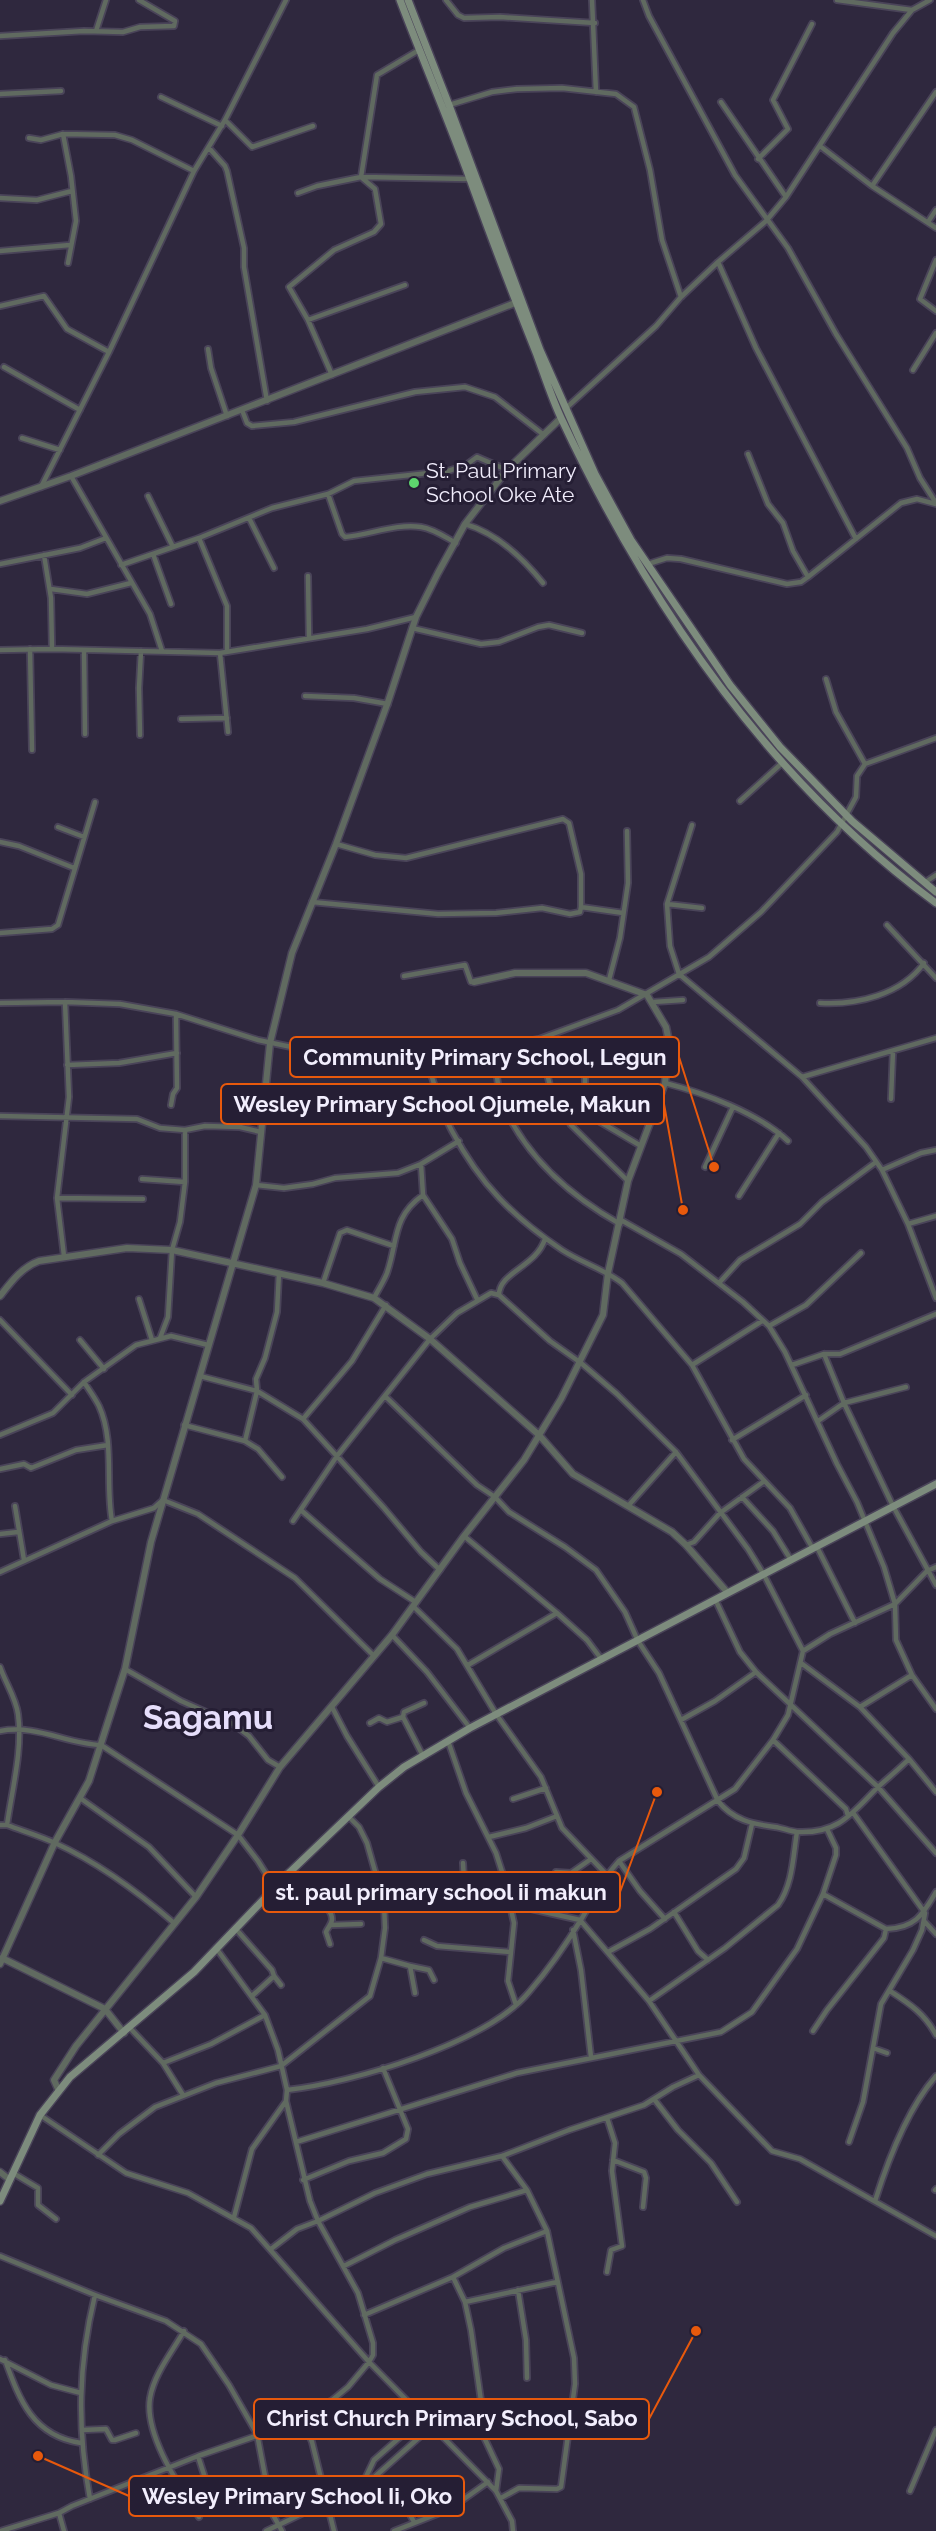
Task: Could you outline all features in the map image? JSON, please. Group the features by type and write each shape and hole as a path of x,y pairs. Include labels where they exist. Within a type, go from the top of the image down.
{"main road":[{"path":"400,0 443,105 561,418 626,543 674,620 734,706 782,763 842,824 936,903"},
{"path":"408,0 449,105 518,302 595,474 631,540 730,685 780,747 847,816 936,892"},
{"path":"0,2201 40,2115 58,2089 83,2065 194,1972 290,1872 378,1787 423,1756 470,1728 936,1484"}],"street":[{"path":"96,31 106,0"},
{"path":"0,36 96,31 123,32 140,27 174,26 175,21 139,0"},
{"path":"41,487 109,352 194,171 222,126 286,0"},
{"path":"446,0 458,15 464,18 500,17 595,23"},
{"path":"592,0 595,23 596,92"},
{"path":"643,0 649,16 735,176 788,248 836,334 907,448 920,478 936,504"},
{"path":"837,0 912,10"},
{"path":"565,409 656,326 681,297 718,262 766,221 786,197 893,33 912,10 930,0"},
{"path":"758,159 788,129 773,100 812,24"},
{"path":"361,177 377,75 419,50"},
{"path":"449,105 492,92 517,88 562,88 616,94 636,110 650,170 662,240 681,297"},
{"path":"0,94 61,91"},
{"path":"872,186 936,92"},
{"path":"161,97 222,126"},
{"path":"721,102 786,197"},
{"path":"225,120 252,147 313,126"},
{"path":"29,138 41,140 63,134 123,138 194,171"},
{"path":"63,134 76,220 68,263"},
{"path":"820,146 872,186 936,228"},
{"path":"209,148 225,166 239,222 244,248 244,267 267,401"},
{"path":"332,375 308,320 290,287 334,250 374,232 381,224 375,189 361,177"},
{"path":"298,193 317,186 361,177 470,179"},
{"path":"0,198 37,200 72,191"},
{"path":"928,222 936,210"},
{"path":"0,251 70,245"},
{"path":"936,260 920,299 936,311"},
{"path":"718,262 756,348 856,539"},
{"path":"308,320 405,285"},
{"path":"0,306 44,296 67,329 109,352"},
{"path":"0,501 267,401 518,302"},
{"path":"913,370 936,333"},
{"path":"208,349 211,368 227,416"},
{"path":"4,367 80,410"},
{"path":"242,410 247,423 252,426 294,422 416,392 465,387 495,397 544,435"},
{"path":"183,2095 163,2063 105,2009 1,1960 55,1842 88,1781 125,1669 151,1542 256,1185 270,1043 292,953 336,844 388,704 416,617 438,573 465,524 507,470 561,418"},
{"path":"22,438 60,450"},
{"path":"748,454 768,504 783,524 793,551 808,578"},
{"path":"121,565 200,538 272,508 328,494 354,481 448,471 466,465 477,457 507,470"},
{"path":"71,476 150,614 162,651"},
{"path":"328,494 345,537 420,526 434,530 456,543"},
{"path":"148,496 174,547"},
{"path":"648,564 667,558 681,559 787,584 801,582 901,503 917,499 936,504"},
{"path":"249,518 274,568"},
{"path":"465,524 482,529 526,562 543,584"},
{"path":"0,564 80,548 106,538"},
{"path":"200,538 226,606 227,651"},
{"path":"153,554 171,604"},
{"path":"44,555 51,589 52,649"},
{"path":"308,576 309,638"},
{"path":"51,589 87,594 131,583"},
{"path":"0,650 220,653 367,628 416,617"},
{"path":"412,628 481,644 499,642 549,625 582,633"},
{"path":"30,649 32,750"},
{"path":"84,650 85,734"},
{"path":"140,735 141,651"},
{"path":"220,653 228,732"},
{"path":"826,679 836,712 865,764"},
{"path":"305,696 354,698 388,704"},
{"path":"181,719 227,718"},
{"path":"0,1003 120,1004 176,1014 270,1043 344,1058 426,1058 539,1039 590,1022 647,994 709,957 761,912 832,838 847,816 856,797 857,776 865,764 936,738"},
{"path":"740,801 782,763"},
{"path":"0,933 52,929 58,925 95,802"},
{"path":"312,902 438,914 496,913 543,908 570,914 580,912 579,866 569,823 563,819 406,858 375,855 336,844"},
{"path":"692,825 667,904 670,946 679,974 802,1077 852,1130 882,1170 908,1224 936,1298"},
{"path":"58,827 84,837"},
{"path":"609,980 620,938 628,883 627,831"},
{"path":"0,842 19,846 74,868"},
{"path":"924,883 936,875"},
{"path":"667,904 702,908"},
{"path":"581,907 623,913"},
{"path":"887,925 936,978"},
{"path":"820,1003 842,1004 871,998 914,977 924,963"},
{"path":"58,2089 54,2080 76,2046 196,1898 280,1767 392,1635 464,1536 524,1460 581,1363 603,1315 609,1273 628,1181 665,1083 669,1042 666,1027 653,1002 647,994 586,973 515,973 471,982 465,965 404,976"},
{"path":"653,1002 683,1000"},
{"path":"64,1256 57,1198 69,1097 65,1002"},
{"path":"171,1105 172,1094 177,1088 176,1014"},
{"path":"802,1077 936,1038"},
{"path":"539,1039 550,1086 571,1125 628,1181"},
{"path":"493,1048 502,1106 522,1140 555,1178 597,1211 681,1254 769,1326 792,1365 865,1521 884,1567 895,1604 896,1640 912,1675 936,1709"},
{"path":"891,1099 893,1051"},
{"path":"67,1065 119,1063 177,1053"},
{"path":"586,1055 584,1107 590,1116 610,1130 641,1146"},
{"path":"426,1058 452,1131 482,1181 501,1202 545,1239 571,1256 609,1273 622,1283 692,1365 744,1459 763,1482 790,1508 815,1548 855,1623"},
{"path":"665,1083 698,1091 733,1107 779,1133 788,1141"},
{"path":"262,1117 323,1116 384,1109 484,1111 550,1086"},
{"path":"705,1167 733,1107"},
{"path":"0,1116 137,1119 160,1128 185,1130 205,1126 240,1127 261,1132"},
{"path":"160,1338 168,1317 172,1250 180,1222 185,1182 185,1130"},
{"path":"739,1196 779,1133"},
{"path":"256,1185 284,1188 334,1178 398,1173 421,1164 459,1141"},
{"path":"882,1170 921,1153 936,1150"},
{"path":"719,1283 740,1260 800,1224 822,1202 876,1162"},
{"path":"421,1164 423,1195 452,1239 460,1263 477,1299"},
{"path":"142,1179 185,1182"},
{"path":"374,1298 386,1275 397,1225 403,1214 423,1195"},
{"path":"57,1198 143,1199"},
{"path":"908,1224 936,1216"},
{"path":"323,1283 340,1233 347,1230 394,1246"},
{"path":"499,1295 502,1283 516,1270 528,1264 541,1250 545,1239"},
{"path":"0,1296 30,1264 64,1256 127,1248 172,1250 323,1283 374,1298 430,1339 539,1435 573,1474 672,1532 727,1592"},
{"path":"769,1326 806,1305 861,1253"},
{"path":"245,1441 257,1391 256,1379 265,1358 277,1312 279,1273"},
{"path":"287,2090 319,2086 383,2068 473,2033 516,2005 528,1993 580,1920 606,1874 619,1861 735,1789 773,1740 788,1715 803,1651 748,1549 676,1452 617,1394 581,1363 550,1341 499,1295 490,1293 477,1299 457,1313 430,1339 337,1456 302,1511 293,1521"},
{"path":"139,1299 152,1340"},
{"path":"303,1419 352,1361 386,1305"},
{"path":"792,1365 824,1354 840,1354 936,1314"},
{"path":"0,1320 72,1395"},
{"path":"692,1365 762,1321"},
{"path":"0,1435 53,1413 84,1382 104,1369 116,1357 136,1345 171,1336 208,1345"},
{"path":"80,1340 104,1369"},
{"path":"824,1354 844,1403 893,1506 936,1585"},
{"path":"200,1376 257,1391 303,1419 421,1552 440,1570"},
{"path":"84,1382 99,1407 108,1445 108,1504 112,1521"},
{"path":"818,1421 844,1403 906,1387"},
{"path":"732,1440 806,1395"},
{"path":"386,1397 477,1485 495,1497 508,1512 565,1547 596,1570 625,1612 638,1641 659,1673 724,1810 752,1824 797,1832 827,1829 841,1824 909,1759"},
{"path":"184,1425 245,1441 258,1449 282,1477"},
{"path":"0,1469 24,1464 31,1468 75,1450 108,1445"},
{"path":"628,1506 676,1452"},
{"path":"686,1545 694,1542 720,1513 763,1482"},
{"path":"742,1497 773,1531 791,1560"},
{"path":"0,1572 112,1521 154,1508 163,1500"},
{"path":"163,1500 198,1514 295,1578 374,1656"},
{"path":"15,1506 24,1560"},
{"path":"302,1511 380,1579 414,1603 457,1649 496,1714 525,1753 546,1788 557,1816 571,1839 606,1874"},
{"path":"0,1534 18,1532"},
{"path":"464,1536 558,1613 586,1640 602,1660"},
{"path":"803,1651 830,1634 895,1604 927,1571 936,1567"},
{"path":"715,1599 740,1652 756,1672 792,1703 878,1787 936,1853"},
{"path":"468,1665 558,1613"},
{"path":"392,1635 427,1672 470,1728"},
{"path":"801,1662 860,1707 909,1759 936,1792"},
{"path":"0,1666 18,1712 17,1762 7,1825"},
{"path":"125,1669 181,1701 233,1724 249,1736 268,1760 280,1767"},
{"path":"681,1720 703,1709 756,1672"},
{"path":"860,1707 912,1675"},
{"path":"423,1756 403,1717 404,1712 424,1703"},
{"path":"332,1707 346,1736 378,1787"},
{"path":"370,1723 379,1718 387,1722 403,1717"},
{"path":"0,1731 18,1729 51,1733 92,1745 101,1745 238,1835 275,1888"},
{"path":"773,1740 846,1809 925,1913"},
{"path":"448,1741 466,1793 496,1853 514,1923 508,1981 516,2005"},
{"path":"513,1799 546,1788"},
{"path":"80,1798 149,1846 196,1898"},
{"path":"98,2155 118,2134 149,2110 183,2095 243,2074 281,2066 365,2002 374,1989 381,1958 385,1928 384,1903 367,1843 359,1827 348,1815"},
{"path":"489,1837 526,1828 557,1816"},
{"path":"608,1952 650,1929 741,1864 752,1824"},
{"path":"0,1825 7,1825 55,1842 114,1875 174,1923"},
{"path":"296,2142 517,2073 721,2032 752,2012 797,1949 823,1894 836,1855 836,1848 827,1829"},
{"path":"649,2001 766,1916 784,1897 790,1878 797,1832"},
{"path":"556,1872 571,1873 591,1859"},
{"path":"619,1861 664,1919"},
{"path":"463,1863 465,1899"},
{"path":"290,1872 329,1910 332,1916 326,1932 330,1944"},
{"path":"849,2142 863,2102 881,2004 913,1950 925,1922 925,1913 936,1892"},
{"path":"823,1894 886,1929 903,1925 925,1913"},
{"path":"384,1903 430,1904 465,1899 509,1904 580,1920 649,2001 699,2075 772,2151 800,2159 936,2236"},
{"path":"674,1912 698,1951 708,1960"},
{"path":"925,1922 936,1934"},
{"path":"330,1926 361,1924"},
{"path":"236,1928 273,1970 274,1976 281,1985"},
{"path":"813,2031 884,1938 886,1929"},
{"path":"573,1930 581,1970 591,2057"},
{"path":"424,1940 436,1946 511,1952"},
{"path":"1,2531 59,2513 198,2456 285,2426 331,2401 348,2387 369,2362 374,2343 358,2294 318,2221 303,2180 286,2101 287,2090 274,2034 265,2015 216,1948"},
{"path":"381,1958 429,1970 434,1980"},
{"path":"410,1966 416,1993"},
{"path":"252,1996 274,1976"},
{"path":"890,1991 919,2010 936,2036"},
{"path":"163,2063 211,2044 265,2015"},
{"path":"873,2048 887,2053"},
{"path":"303,2180 349,2161 383,2153 406,2139 408,2129 383,2068"},
{"path":"271,2249 297,2229 375,2193 427,2174 502,2156 645,2105 699,2075"},
{"path":"875,2201 887,2164 924,2090 936,2076"},
{"path":"654,2099 678,2130 711,2163 736,2202"},
{"path":"234,2217 252,2150 286,2101"},
{"path":"40,2115 126,2173 188,2193 251,2228 369,2362 496,2491 512,2521 513,2531"},
{"path":"607,2118 615,2142 612,2171 622,2246 610,2250 608,2272"},
{"path":"501,2498 519,2488 557,2489 561,2487 575,2384 574,2358 547,2231 527,2190 502,2156"},
{"path":"613,2160 644,2172 646,2178 643,2207"},
{"path":"0,2172 38,2188 38,2205 56,2220"},
{"path":"344,2266 395,2240 470,2207 527,2190"},
{"path":"364,2315 453,2277 504,2248 547,2231"},
{"path":"0,2256 166,2321 201,2344 229,2385 257,2434 272,2513 282,2531"},
{"path":"453,2277 465,2302 482,2408 483,2435 498,2469 496,2491"},
{"path":"465,2302 557,2282"},
{"path":"519,2290 526,2340 527,2378"},
{"path":"90,2499 81,2443 81,2393 85,2338 95,2295"},
{"path":"184,2331 159,2373 150,2396 149,2410 156,2440 199,2517"},
{"path":"2,2360 51,2385 81,2393"},
{"path":"2,2360 23,2405 30,2414 53,2435 81,2443"},
{"path":"482,2408 533,2409 571,2413"},
{"path":"301,2416 312,2442 334,2531"},
{"path":"361,2485 374,2460 423,2417"},
{"path":"266,2531 370,2481 432,2426"},
{"path":"82,2430 106,2429 112,2440 136,2433"},
{"path":"910,2492 936,2430"},
{"path":"198,2456 216,2512"},
{"path":"370,2481 391,2488 414,2522"},
{"path":"393,2531 450,2509 488,2482"},
{"path":"59,2513 64,2531"}],"place":[{"name":"St. Paul Primary School Oke Ate","path":"414,483"},
{"name":"Community Primary School, Legun","path":"714,1167"},
{"name":"Wesley Primary School Ojumele, Makun","path":"683,1210"},
{"name":"st. paul primary school ii makun","path":"657,1792"},
{"name":"Christ Church Primary School, Sabo","path":"696,2331"},
{"name":"Wesley Primary School Ii, Oko","path":"38,2456"}],"district":[{"name":"Sagamu","path":"208,1717"}]}
